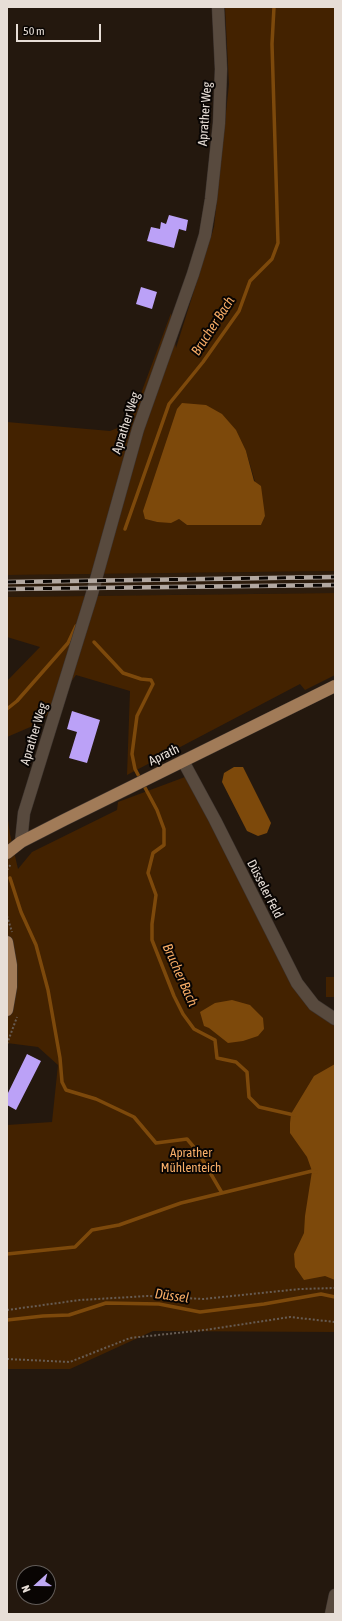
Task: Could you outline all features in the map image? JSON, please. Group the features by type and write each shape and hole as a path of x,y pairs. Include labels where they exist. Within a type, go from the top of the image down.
{"main road":[{"name":"Aprath","path":"7,853 21,842 335,686"},
{"path":"7,942 11,965 11,987 7,1010"}],"street":[{"name":"Aprather Weg","path":"21,842 24,813 91,597 138,429 193,274 205,235 211,199 219,123 221,69 218,7"},
{"name":"Düsseler Feld","path":"183,761 215,820 296,983 314,1005 335,1019"},
{"path":"331,1614 335,1595"}],"path":[{"path":"7,1310 80,1300 148,1296 203,1299 300,1289 335,1288"},
{"path":"7,1359 70,1362 130,1338 205,1330 290,1317 335,1322"}],"shaded area":[{"path":"182,403 206,405 222,414 236,430 246,451 254,481 261,486 265,516 261,525 187,525 179,519 171,523 145,519 143,511 177,409"},
{"path":"335,571 335,593 7,597 7,575"},
{"path":"234,767 243,767 271,823 267,833 258,836 247,831 222,782 224,773"},
{"path":"232,1000 250,1005 263,1018 264,1029 258,1036 243,1041 228,1043 209,1028 204,1026 200,1012 215,1003"},
{"path":"335,1064 335,1280 325,1276 304,1280 295,1267 294,1254 304,1233 312,1171 307,1157 290,1133 291,1114 314,1076"}],"green space":[{"path":"225,7 335,7 335,571 7,575 7,422 110,431 130,423 171,313 176,348 214,227 229,84","holes":["246,451 265,516 261,525 187,525 179,519 157,522 145,519"]},
{"path":"335,593 335,675 305,690 300,684 127,775 130,691 76,675 42,722 7,737 7,681 40,647 7,637 7,597"},
{"name":"Aprather Mühlenteich","path":"185,777 313,1010 335,1026 335,1332 153,1331 70,1369 7,1369 7,1125 52,1122 58,1065 38,1047 7,1043 7,813 18,869 32,852 117,810 118,802"},
{"path":"326,977 335,977 335,997 326,997"}],"building":[{"path":"169,215 188,220 186,231 179,229 174,248 147,241 151,227 160,229 161,222 166,224"},
{"path":"141,287 157,292 152,309 136,304"},
{"path":"72,711 100,720 87,763 69,758 77,732 67,729"},
{"path":"27,1054 41,1061 16,1110 7,1105 7,1095"}],"waterway":[{"name":"Brucher Bach","path":"125,529 169,404 203,362 239,311 250,281 272,259 278,243 272,44 274,7"},
{"path":"7,709 17,701 68,643 76,626"},
{"name":"Brucher Bach","path":"94,642 123,673 141,679 151,680 153,684 137,716 132,754 135,769 157,810 164,829 164,845 153,853 148,873 156,895 152,924 152,940 174,996 183,1014 194,1029 215,1040 217,1058 236,1062 247,1072 249,1097 259,1107 294,1115"},
{"path":"10,878 21,912 36,945 48,990 60,1058 62,1082 66,1090 96,1099 134,1117 156,1143 187,1139 198,1152 222,1193"},
{"path":"7,1254 75,1247 92,1230 119,1225 181,1203 312,1171 316,1172"},
{"name":"Düssel","path":"7,1320 69,1315 106,1303 159,1304 200,1312 264,1304 321,1294 335,1297"}],"railway":[{"path":"7,582 335,577"},
{"path":"7,589 335,585"}]}
